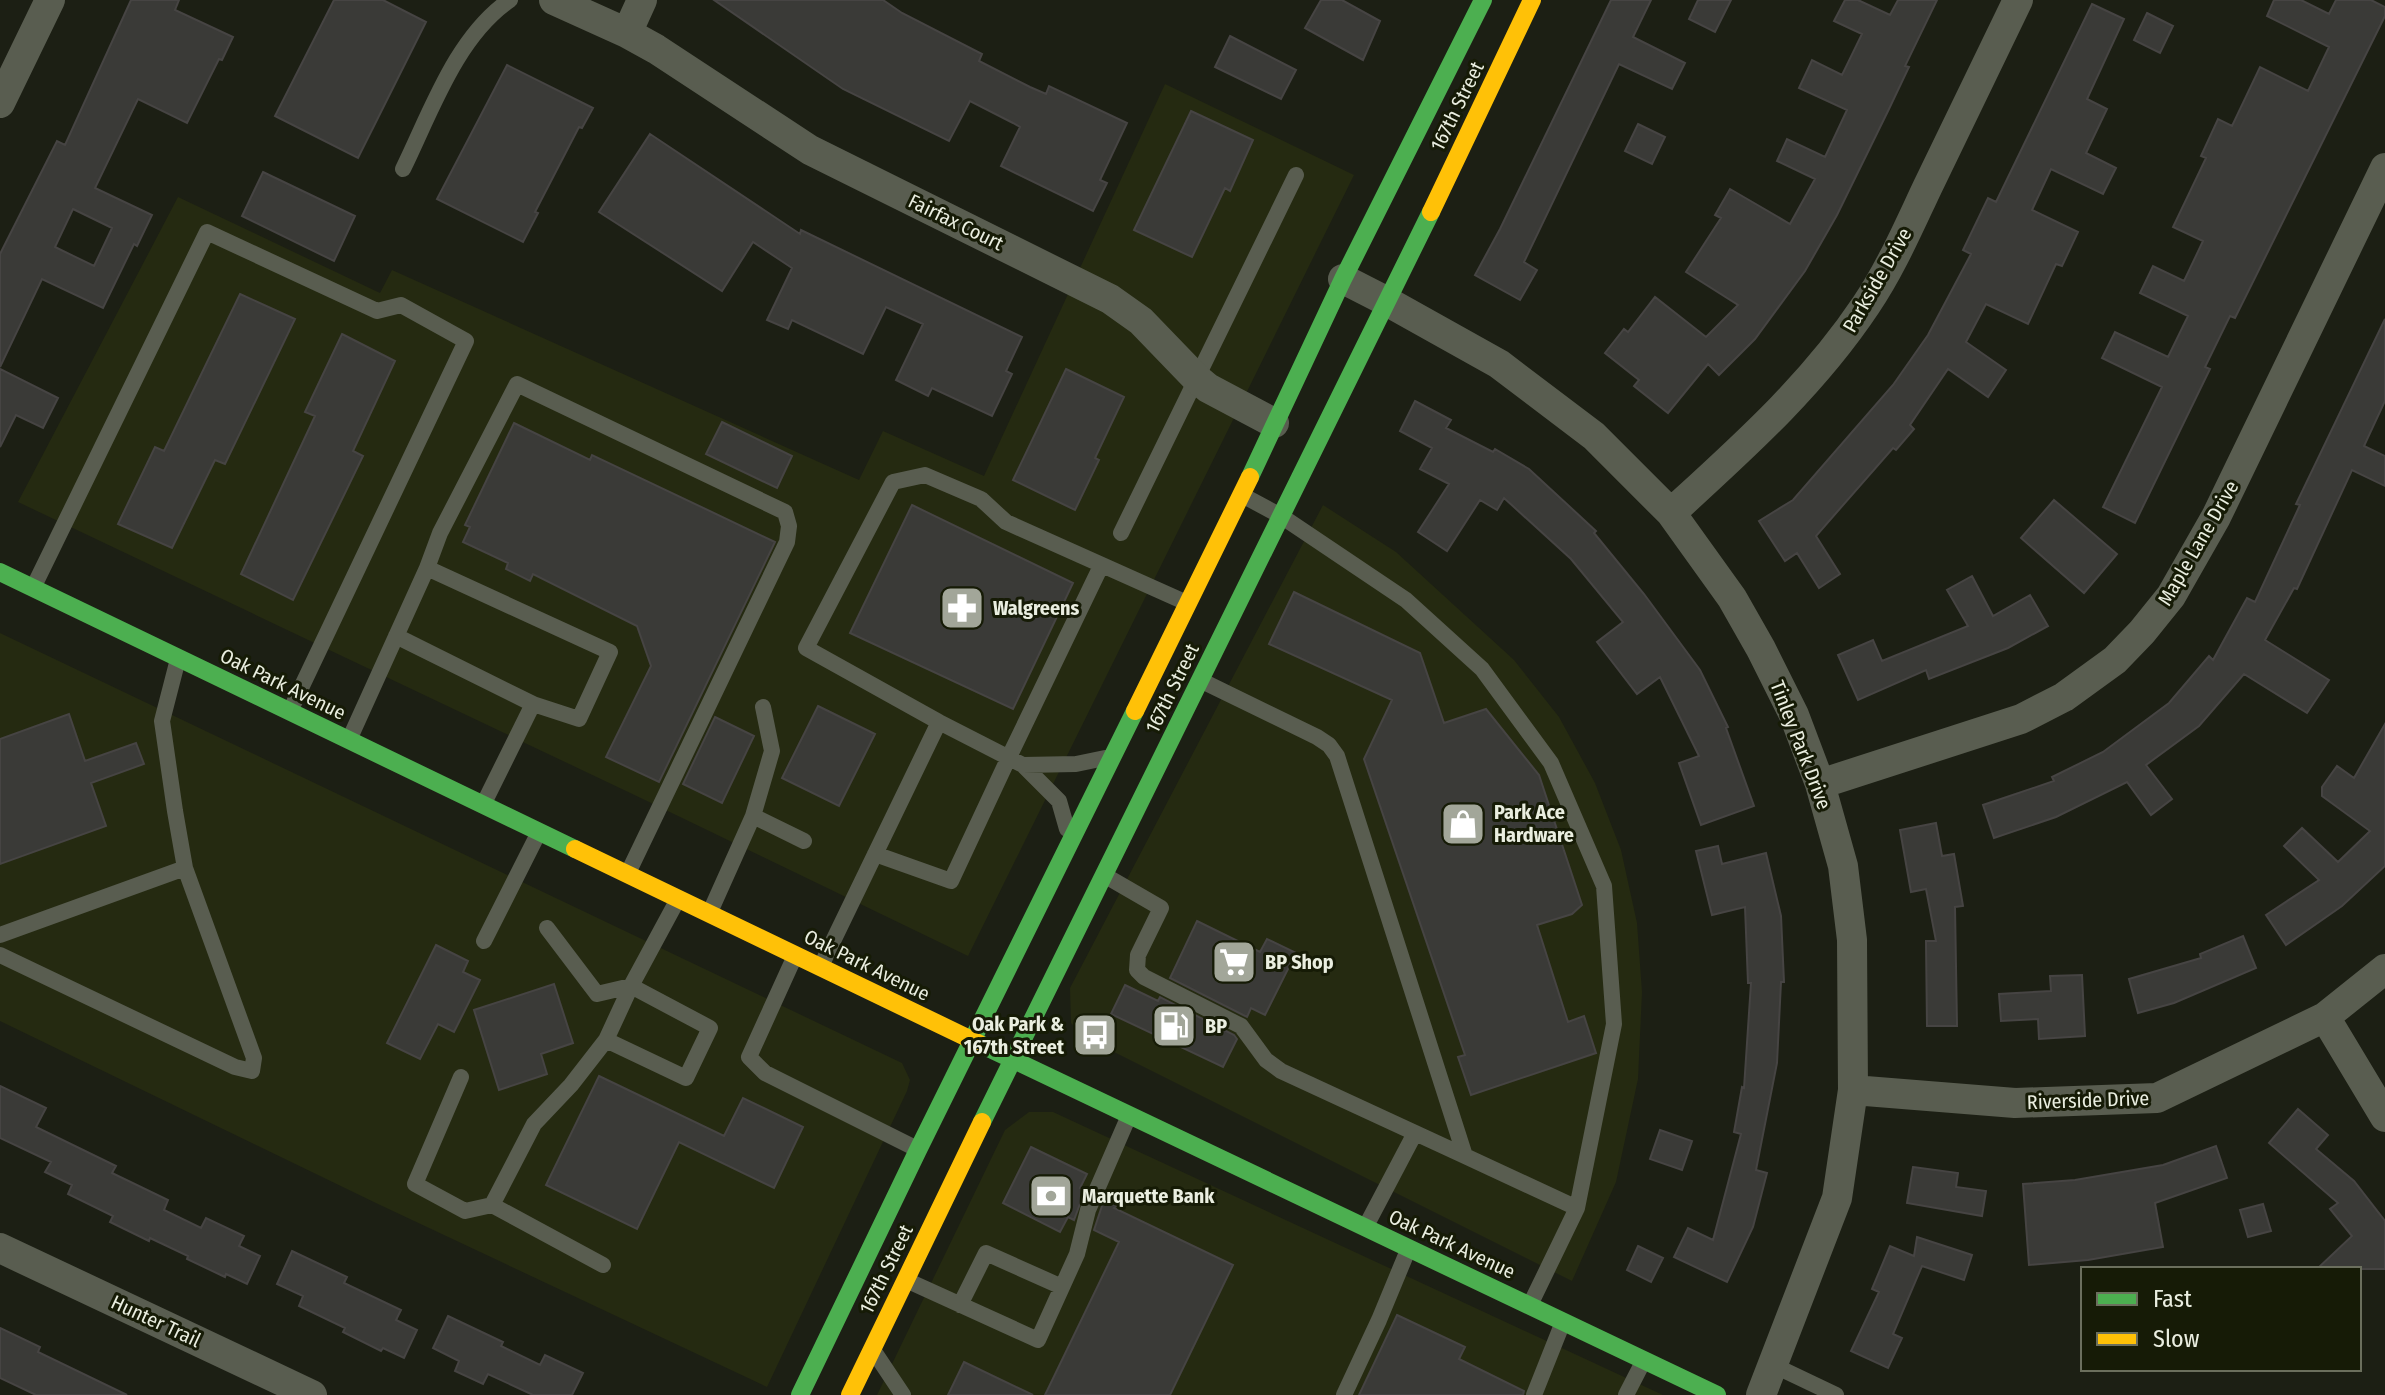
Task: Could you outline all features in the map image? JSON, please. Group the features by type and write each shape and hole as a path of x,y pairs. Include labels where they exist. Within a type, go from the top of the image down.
{"main road":[{"name":"167th Street","path":"800,1395 1114,756 1180,672 1281,516 1388,302 1532,0"},
{"name":"167th Street","path":"850,1395 1103,875 1180,672 1189,603 1474,6"},
{"name":"Oak Park Avenue","path":"0,572 1129,1116 1717,1395"}],"street":[{"path":"0,103 50,0"},
{"name":"Fairfax Court","path":"554,0 656,49 810,150 1110,299 1141,321 1208,388 1274,423"},
{"path":"627,33 642,0"},
{"name":"Parkside Drive","path":"1671,513 1766,427 1795,396 1867,303 1899,246 2018,0"},
{"name":"Maple Lane Drive","path":"1820,784 2021,719 2064,697 2115,660 2142,632 2171,596 2216,517 2385,168"},
{"name":"Tinley Park Drive","path":"1343,279 1499,364 1594,436 1671,513 1732,598 1761,649 1794,715 1820,784 1843,866 1852,940 1853,1090 1837,1198 1761,1395"},
{"name":"Riverside Drive","path":"1853,1090 2015,1103 2157,1098 2325,1017 2385,969"},
{"path":"2325,1017 2385,1117"},
{"name":"Hunter Trail","path":"0,1248 312,1395"}],"lane":[{"path":"403,169 461,51 495,10 510,0"},
{"path":"1121,533 1296,175"},
{"path":"33,588 207,232 377,311 401,305 466,341 290,712"},
{"path":"349,740 440,533 517,384 785,512 789,526 787,542 627,874"},
{"path":"1071,843 1059,801 1016,761 806,648 893,482 925,475 981,499 1006,522 1189,603"},
{"path":"1242,495 1281,516 1406,600 1482,669 1551,763 1604,886 1614,1024 1577,1208 1530,1306"},
{"path":"875,854 951,881 1016,761 1101,566"},
{"path":"396,636 533,704 579,719 610,652 427,568"},
{"path":"0,955 235,1067 252,1071 254,1058 185,868 162,721 178,657"},
{"path":"1180,672 1317,737 1329,745 1337,756 1465,1156"},
{"path":"483,804 533,704"},
{"path":"709,913 753,816 772,751 763,707"},
{"path":"820,967 939,722"},
{"path":"1016,761 1076,764 1114,756"},
{"path":"753,816 804,841"},
{"path":"484,941 539,832"},
{"path":"0,935 185,868"},
{"path":"1103,875 1161,908 1138,955 1137,970 1144,977 1241,1026 1266,1060 1281,1071 1577,1208"},
{"path":"492,1205 534,1124 571,1085 606,1040 631,986 679,899"},
{"path":"547,928 597,994 631,986 710,1028 686,1078 606,1040"},
{"path":"796,955 749,1057 765,1073 918,1150"},
{"path":"461,1077 415,1184 465,1211 492,1205 603,1265"},
{"path":"905,1280 1038,1340 1077,1254 1088,1210 1129,1116"},
{"path":"1365,1228 1415,1133"},
{"path":"1344,1395 1408,1248"},
{"path":"960,1305 986,1253 1062,1287"},
{"path":"1534,1395 1563,1322"},
{"path":"872,1348 903,1395"},
{"path":"1626,1395 1644,1360"},
{"path":"1773,1365 1836,1395"}],"shaded area":[{"path":"1165,84 1354,175 968,956 18,502 178,197 380,293 392,270 859,480 883,431 984,476"},
{"path":"1323,505 1396,552 1514,660 1559,717 1595,783 1621,850 1637,923 1642,992 1638,1079 1616,1182 1572,1281 1086,1038 1071,1023 1070,988"},
{"path":"0,633 902,1063 910,1080 907,1091 767,1387 0,1021"},
{"path":"1029,1112 1053,1112 1663,1395 877,1395 1005,1130"}],"building":[{"path":"131,0 179,0 175,10 233,37 187,123 138,99 95,188 152,215 137,246 134,244 103,308 42,279 0,367 0,254 57,141 65,145","holes":["73,209 112,228 94,266 55,247"]},
{"path":"334,0 383,0 426,22 358,158 275,116"},
{"path":"714,0 883,0 982,54 979,61 1030,87 1046,94 1049,86 1127,123 1100,180 1107,183 1093,211 1001,166 1020,127 1013,123 970,101 949,141 843,89"},
{"path":"1321,0 1342,0 1380,21 1363,60 1305,28"},
{"path":"1611,0 1651,0 1633,37 1685,63 1672,89 1619,64 1524,262 1537,270 1520,300 1475,275"},
{"path":"1698,0 1731,0 1715,32 1689,19"},
{"path":"1845,0 1858,0 1890,15 1898,0 1937,0 1905,66 1909,67 1889,109 1837,215 1805,271 1755,339 1719,375 1708,364 1668,413 1634,386 1639,380 1605,353 1624,329 1628,332 1655,297 1706,337 1738,305 1686,272 1721,218 1715,215 1730,189 1790,224 1815,179 1777,161 1787,139 1825,157 1847,110 1799,88 1812,60 1842,75 1862,34 1834,21"},
{"path":"2274,0 2301,0 2329,14 2336,0 2371,0 2385,7 2385,16 2235,318 2230,316 2205,367 2210,369 2135,523 2103,507 2162,387 2102,358 2115,332 2168,357 2188,316 2140,293 2153,266 2184,281 2203,241 2173,227 2206,158 2201,156 2218,119 2232,126 2260,67 2308,91 2329,47 2267,16"},
{"path":"2092,4 2124,19 2087,99 2107,109 2086,153 2116,168 2103,194 2051,169 2032,210 2078,232 2062,266 2056,264 2028,324 1986,304 1966,342 2006,370 1988,397 1948,369 1910,425 1914,429 1896,450 1893,448 1816,536 1840,574 1819,588 1797,553 1785,561 1759,521 1793,500 1893,385 1928,335 1971,254 1963,250 1988,198 1996,202"},
{"path":"2147,13 2173,26 2160,53 2134,40"},
{"path":"1230,36 1296,70 1281,99 1215,67"},
{"path":"507,65 593,108 582,128 579,127 523,242 437,199"},
{"path":"1191,111 1253,140 1230,191 1225,188 1192,257 1134,230"},
{"path":"1638,124 1665,137 1652,164 1625,151"},
{"path":"650,134 800,234 801,230 1022,337 1006,371 1012,374 992,416 932,388 928,396 896,380 923,324 886,307 863,354 792,320 788,329 767,320 792,268 753,242 722,291 599,212"},
{"path":"263,172 355,216 334,261 242,216"},
{"path":"240,294 295,319 225,464 215,460 172,548 118,524 155,447 164,451"},
{"path":"2385,319 2385,401 2364,446 2385,456 2385,486 2352,470 2297,589 2294,588 2265,640 2329,680 2307,713 2244,674 2199,726 2146,765 2172,799 2151,815 2127,782 2056,817 1994,838 1983,805 2054,781 2052,777 2103,752 2169,703 2209,656 2213,660 2247,598 2255,602 2300,505 2296,504"},
{"path":"342,334 395,361 353,451 363,456 293,600 241,574 315,416 305,412"},
{"path":"0,369 58,398 43,428 16,415 0,447"},
{"path":"1066,369 1124,397 1075,510 1013,480"},
{"path":"1415,401 1451,420 1446,428 1493,452 1495,449 1529,469 1596,531 1594,533 1700,670 1728,727 1754,806 1701,825 1679,763 1699,756 1660,677 1637,694 1597,642 1623,622 1571,559 1504,498 1497,510 1480,500 1447,551 1418,532 1449,484 1420,469 1432,448 1400,431"},
{"path":"722,422 792,456 777,488 706,454"},
{"path":"514,423 590,460 592,455 775,542 659,782 606,757 651,666 637,626 533,574 530,581 506,569 508,563 463,542 470,527 465,525"},
{"path":"2054,500 2117,554 2084,593 2021,538"},
{"name":"Walgreens","path":"912,505 1073,583 1013,709 850,633"},
{"path":"1972,576 1993,616 2030,595 2048,626 2008,648 1929,679 1926,670 1858,700 1838,655 1873,640 1882,661 1968,626 1947,590"},
{"path":"1294,592 1420,653 1444,723 1486,709 1539,775 1582,905 1572,914 1537,925 1568,1022 1584,1016 1596,1053 1471,1095 1458,1057 1465,1055 1364,759 1392,700 1269,644"},
{"path":"818,706 875,734 839,806 782,778"},
{"path":"69,714 85,761 136,743 144,764 91,783 106,826 0,864 0,739"},
{"path":"715,717 754,736 722,803 683,784"},
{"path":"2385,724 2385,866 2342,906 2286,945 2266,915 2319,880 2284,846 2302,828 2338,862 2370,831 2322,796 2322,787 2337,766 2354,778"},
{"path":"1936,823 1942,856 1954,854 1963,906 1955,907 1957,1026 1927,1026 1926,941 1936,941 1926,889 1911,892 1900,830"},
{"path":"1718,846 1722,864 1766,853 1781,916 1784,982 1781,982 1777,1063 1756,1170 1767,1173 1753,1227 1727,1282 1674,1257 1688,1228 1713,1240 1741,1134 1734,1132 1744,1088 1751,983 1748,983 1745,907 1712,915 1696,851"},
{"name":"BP Shop","path":"1197,921 1260,952 1267,939 1296,953 1265,1015 1251,1008 1247,1017 1170,978"},
{"path":"2243,936 2256,968 2174,1003 2138,1013 2129,979 2201,958 2200,954"},
{"path":"436,945 468,961 463,972 480,980 454,1032 438,1024 420,1059 387,1043"},
{"path":"2082,975 2085,1036 2039,1039 2038,1019 2001,1021 1999,994 2051,991 2050,976"},
{"path":"554,984 573,1043 541,1054 547,1074 499,1090 474,1010"},
{"name":"BP","path":"1125,985 1158,1001 1160,997 1234,1035 1237,1039 1223,1067 1111,1014"},
{"path":"599,1076 724,1136 743,1098 803,1127 774,1188 679,1142 637,1229 546,1185"},
{"path":"0,1086 46,1108 36,1127 116,1166 112,1173 168,1200 164,1210 201,1228 206,1218 244,1236 239,1246 260,1256 247,1284 226,1274 225,1277 187,1259 188,1256 110,1222 113,1216 68,1194 72,1185 45,1172 51,1162 0,1138"},
{"path":"2298,1109 2328,1135 2316,1149 2354,1181 2385,1221 2385,1269 2319,1267 2352,1236 2330,1209 2338,1203 2269,1143"},
{"path":"1660,1130 1692,1141 1682,1170 1650,1159"},
{"path":"2216,1146 2227,1178 2155,1203 2163,1247 2088,1260 2029,1265 2023,1184 2075,1180 2163,1165"},
{"name":"Marquette Bank","path":"1031,1147 1087,1174 1080,1188 1085,1190 1074,1220 1068,1217 1060,1232 1003,1203"},
{"path":"1913,1167 1958,1173 1956,1187 1986,1191 1982,1216 1907,1203"},
{"path":"1104,1200 1116,1206 1114,1208 1233,1265 1170,1395 1045,1395 1119,1242 1094,1230"},
{"path":"2263,1204 2271,1231 2248,1237 2240,1210"},
{"path":"1917,1237 1972,1255 1964,1280 1922,1266 1893,1334 1902,1338 1888,1368 1851,1351 1879,1292 1872,1289 1890,1246 1914,1256"},
{"path":"1638,1246 1663,1258 1651,1282 1627,1270"},
{"path":"292,1251 347,1277 344,1283 401,1310 396,1320 417,1330 404,1358 383,1348 381,1351 343,1332 345,1328 299,1306 303,1296 277,1284"},
{"path":"1397,1315 1465,1347 1459,1359 1524,1391 1523,1395 1359,1395"},
{"path":"448,1316 503,1342 501,1346 540,1365 545,1355 583,1373 572,1395 533,1395 488,1374 483,1384 455,1371 459,1361 433,1348"},
{"path":"0,1328 40,1347 38,1352 127,1395 36,1395 0,1378"},
{"path":"964,1362 1033,1395 948,1395"}],"traffic: fast":[{"path":"1250,477 1343,279 1483,0"},
{"path":"982,1122 1431,212"},
{"path":"0,572 575,849"},
{"path":"800,1395 1135,711"},
{"path":"980,1044 1717,1395"}],"traffic: slow":[{"path":"1431,212 1532,0"},
{"path":"1135,711 1250,477"},
{"path":"575,849 980,1044"},
{"path":"850,1395 982,1122"}],"place":[{"name":"Walgreens","path":"962,608"},
{"name":"Park Ace Hardware","path":"1463,824"},
{"name":"BP Shop","path":"1234,962"},
{"name":"BP","path":"1174,1026"},
{"name":"Oak Park & 167th Street","path":"1095,1035"},
{"name":"Marquette Bank","path":"1051,1196"}]}
